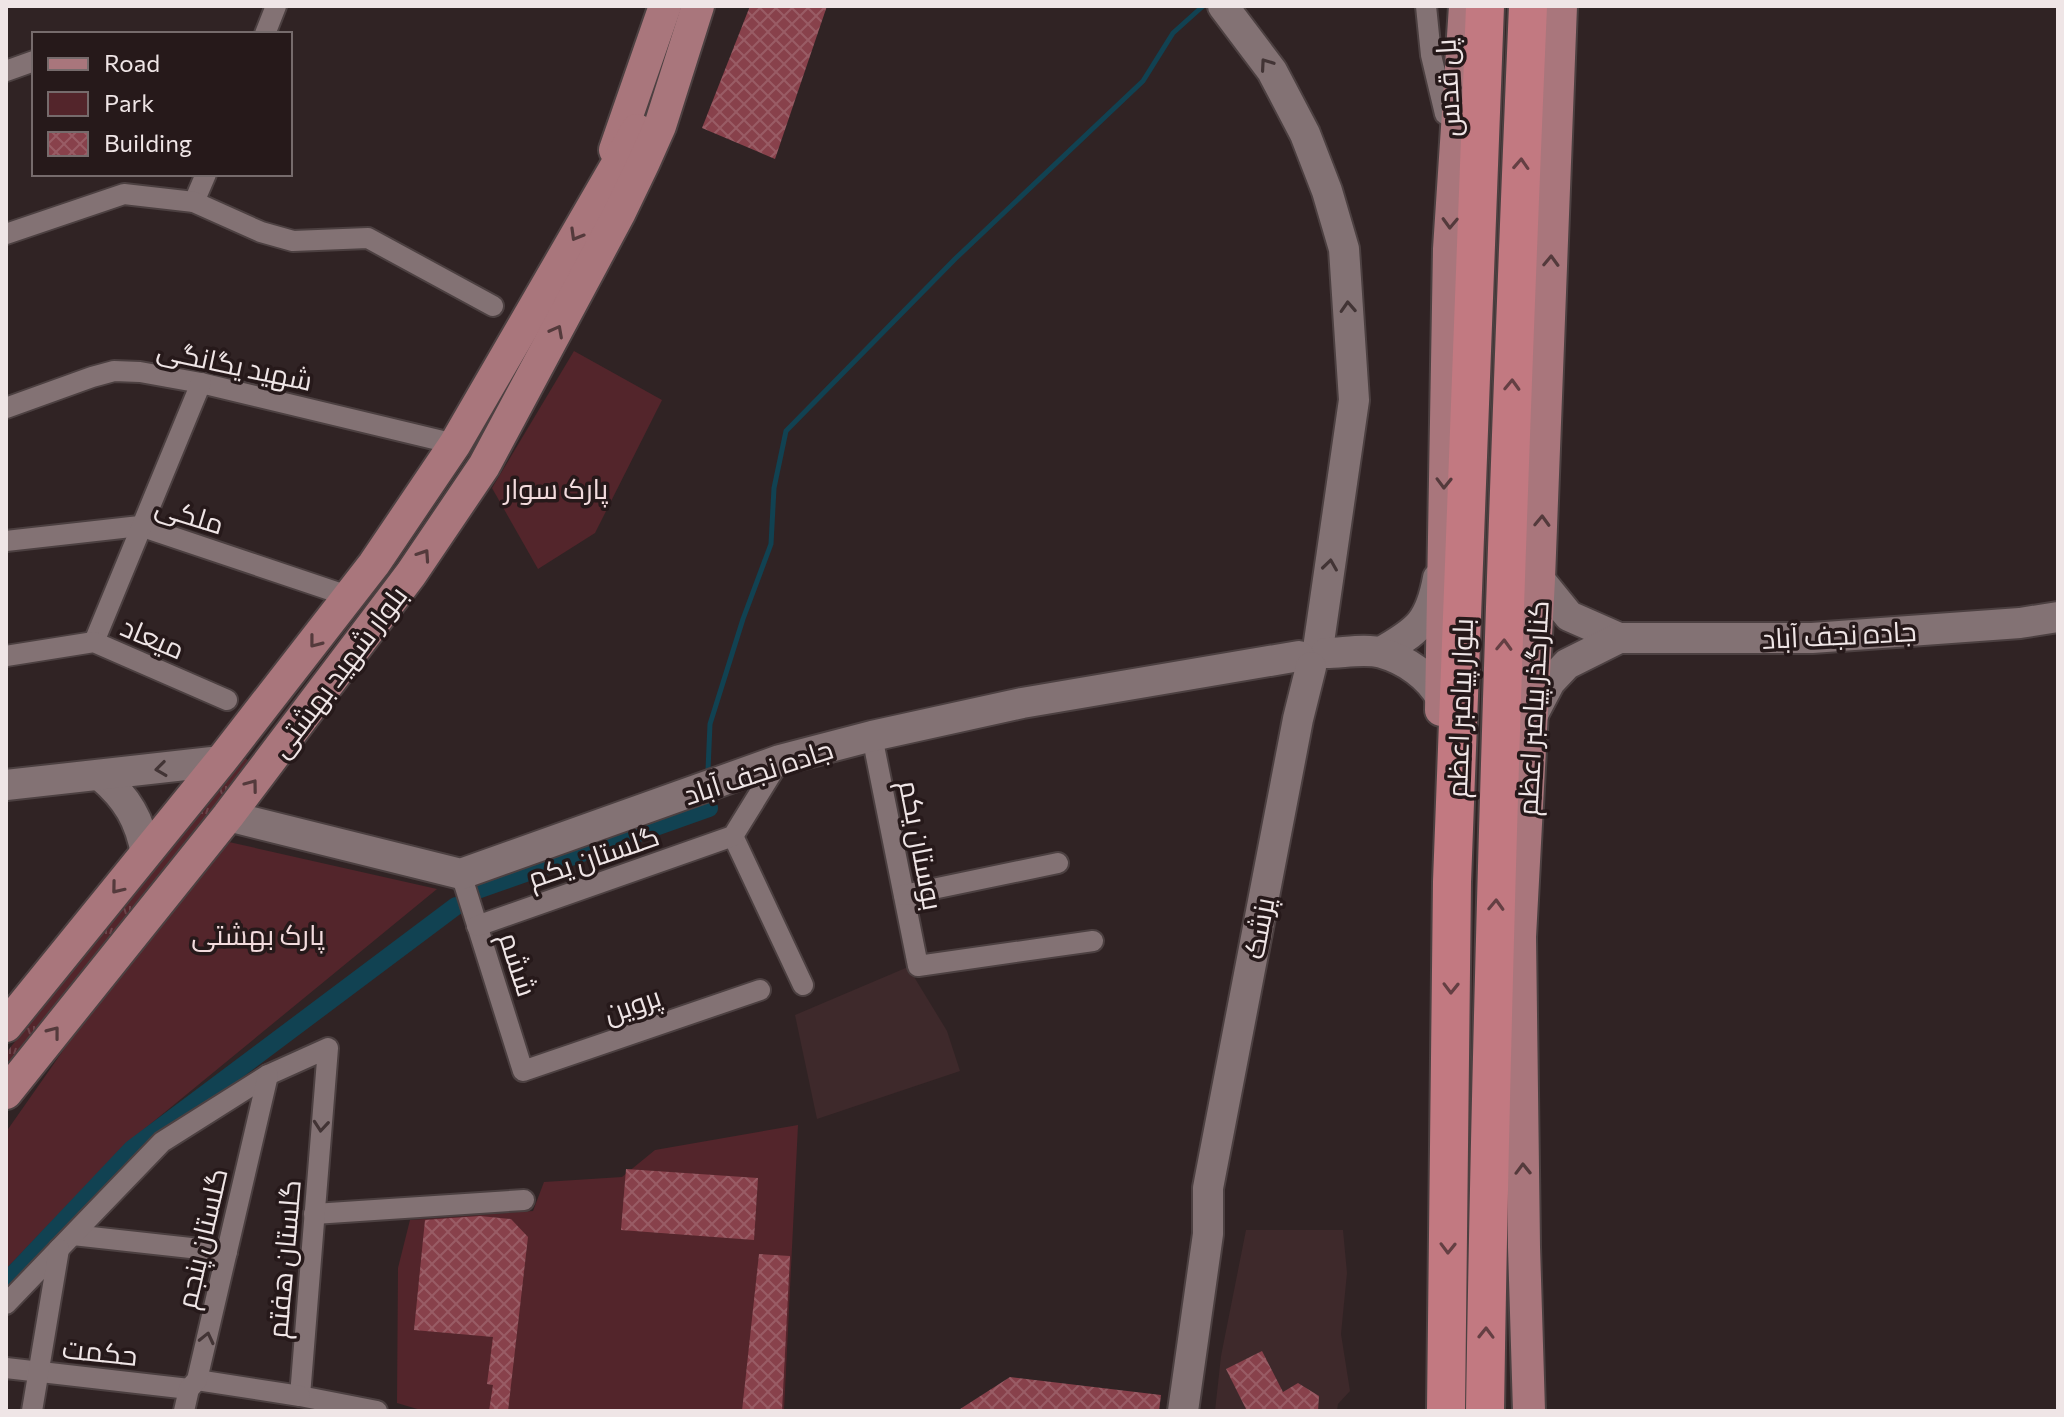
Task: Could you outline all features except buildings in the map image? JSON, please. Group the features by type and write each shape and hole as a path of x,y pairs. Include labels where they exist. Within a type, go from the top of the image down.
{"highway":[{"name":"بلوار پیامبر اعظم","path":"1446,1411 1452,882 1485,6"},
{"name":"بلوار پیامبر اعظم","path":"1485,1411 1491,1063 1527,15"},
{"path":"1491,1063 1520,937"}],"main road":[{"name":"بلوار شهید بهشتی","path":"610,203 665,6"},
{"path":"651,122 679,6"},
{"path":"651,122 698,6"},
{"name":"بلوار شهید بهشتی","path":"6,1026 351,597 455,444 610,203 679,118 721,6"},
{"name":"پل قدس","path":"1443,6 1445,114 1452,169"},
{"path":"1452,882 1442,803 1442,549 1452,169 1465,6"},
{"name":"کنارگذر پیامبر اعظم","path":"1529,1411 1520,937 1539,579 1561,6"},
{"path":"1557,101 1575,6"},
{"name":"بلوار شهید بهشتی","path":"6,1093 228,816 411,574 484,466 651,122"}],"street":[{"path":"266,32 276,6"},
{"name":"پزشک","path":"1183,1411 1208,1234 1208,1188 1313,655 1354,400 1344,249 1327,191 1305,134 1272,71 1223,6"},
{"path":"1426,6 1431,55 1445,114"},
{"path":"6,71 32,62"},
{"path":"194,202 205,176"},
{"path":"6,234 124,194 194,202 261,232 293,241 368,238 493,306"},
{"name":"شهید یگانگی","path":"6,408 114,371 140,372 201,383 455,444"},
{"path":"94,642 201,383"},
{"name":"ملکی","path":"6,541 140,526 351,597"},
{"path":"1381,652 1404,639 1430,612 1442,549"},
{"path":"1539,579 1569,616 1619,638"},
{"name":"جاده نجف آباد","path":"1619,638 1812,638 2020,623 2058,617"},
{"path":"1531,718 1550,682 1567,664 1619,638"},
{"name":"میعاد","path":"6,656 94,642 227,700"},
{"path":"1381,652 1416,670 1435,686 1441,698"},
{"name":"جاده نجف آباد","path":"461,874 780,760 872,736 1022,703 1313,655 1381,652"},
{"name":"بوستان یکم","path":"872,736 918,966 1093,941"},
{"path":"780,760 733,836 803,985"},
{"path":"6,785 221,761"},
{"path":"101,776 119,791 133,810 142,831 146,854"},
{"path":"228,816 461,874"},
{"name":"گلستان یکم","path":"477,926 733,836"},
{"path":"904,895 1058,863"},
{"name":"ششم","path":"461,874 523,1071"},
{"name":"پروین","path":"523,1071 760,990"},
{"name":"گلستان هفتم","path":"268,1075 328,1048 300,1396"},
{"path":"6,1304 162,1142 268,1075"},
{"name":"گلستان پنجم","path":"184,1411 227,1252 268,1075"},
{"name":"پزشک","path":"1166,1411 1189,1229 1208,1188"},
{"path":"314,1214 524,1200"},
{"path":"66,1242 227,1252"},
{"path":"32,1411 66,1242"},
{"name":"حکمت","path":"6,1368 300,1396"},
{"path":"300,1396 377,1411"}],"shaded area":[{"path":"908,967 947,1031 960,1071 817,1119 795,1015"},
{"path":"1246,1230 1343,1230 1347,1273 1341,1334 1350,1391 1338,1404 1337,1411 1215,1411 1221,1356"}],"green space":[{"name":"پارک سوار","path":"574,351 662,400 595,533 538,569 492,488"},
{"path":"243,756 253,765 6,1075 6,1053"},
{"name":"پارک بهشتی","path":"229,842 437,889 126,1144 6,1269 6,1132 74,1035"},
{"path":"798,1125 784,1411 424,1411 397,1403 398,1268 410,1220 533,1211 544,1182 622,1177 655,1150"}],"waterway":[{"path":"708,770 710,724 743,619 771,544 774,488 786,431 955,259 1143,81 1173,33 1203,6"},
{"path":"709,802 709,808"},
{"path":"480,889 709,808"},
{"path":"6,1282 132,1149 456,906"}]}
